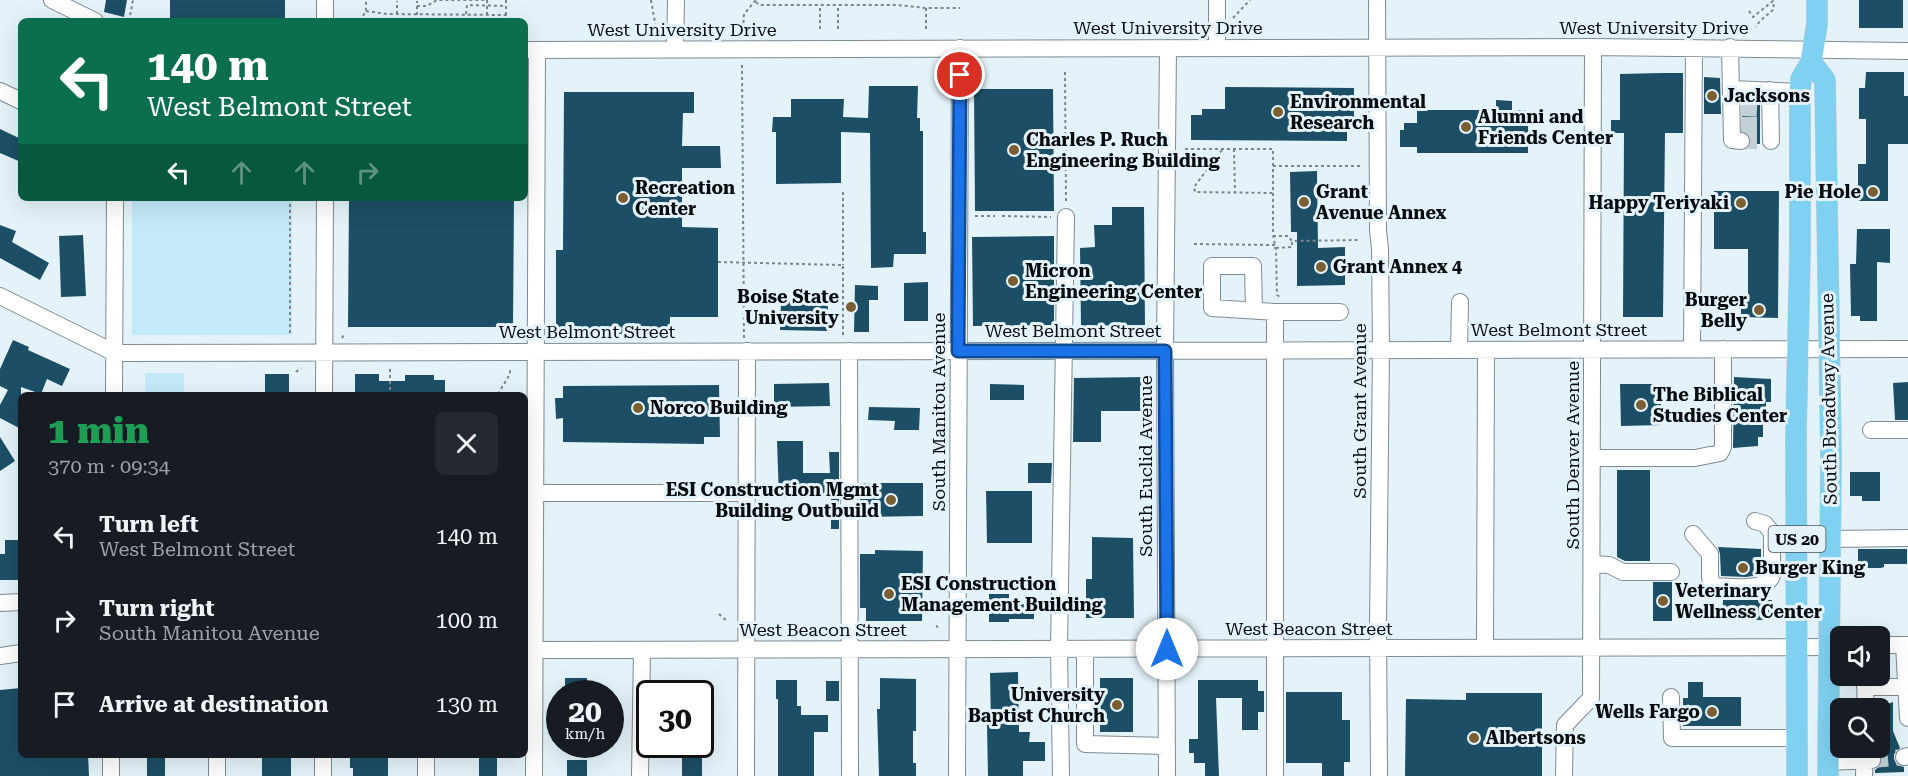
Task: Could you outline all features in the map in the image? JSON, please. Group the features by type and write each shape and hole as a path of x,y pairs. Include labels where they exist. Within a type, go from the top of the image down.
{"main road":[{"name":"South Broadway Avenue","path":"1797,776 1796,430 1800,92 1801,80 1811,56 1817,24 1817,0"},
{"name":"South Broadway Avenue","path":"1811,56 1825,80 1828,349 1835,430 1830,539 1834,626"},
{"name":"South Broadway Avenue","path":"1828,769 1833,686"}],"street":[{"path":"52,0 89,18"},
{"path":"325,0 325,18"},
{"path":"675,49 676,0"},
{"path":"1217,0 1217,48"},
{"name":"South Grant Avenue","path":"1377,0 1381,350 1378,776"},
{"name":"West University Drive","path":"531,50 1593,46 1730,47 1811,56 1908,51"},
{"name":"South Denver Avenue","path":"1564,776 1565,725 1591,698 1593,46"},
{"path":"1730,47 1731,89 1737,121"},
{"name":"South Manitou Avenue","path":"957,776 960,48"},
{"name":"South Euclid Avenue","path":"1167,776 1165,351 1168,48"},
{"path":"1692,350 1694,48"},
{"path":"531,50 536,352 530,493 530,650 534,776"},
{"path":"1731,89 1800,92"},
{"path":"1770,90 1766,125 1799,142"},
{"path":"0,91 18,100"},
{"path":"114,392 115,201"},
{"path":"324,392 325,201"},
{"path":"1061,776 1059,649 1066,217"},
{"name":"West Belmont Street","path":"2,301 115,353 536,352 746,345 846,351 1908,349"},
{"path":"1459,350 1460,302"},
{"path":"1254,310 1340,312"},
{"path":"1275,312 1275,776"},
{"path":"746,345 746,776"},
{"path":"1593,458 1695,458 1720,453 1723,447 1723,349"},
{"path":"1485,648 1486,350"},
{"path":"846,351 850,776"},
{"path":"1871,430 1908,430"},
{"path":"530,493 747,493"},
{"path":"1693,534 1710,554 1710,577 1713,586 1762,586 1772,576 1772,532 1766,524 1755,521"},
{"path":"1830,539 1908,538"},
{"path":"1592,564 1609,565 1623,572 1671,572"},
{"path":"0,603 18,602"},
{"path":"1890,645 1906,645 1908,718"},
{"name":"West Beacon Street","path":"530,650 1830,647"},
{"path":"1085,649 1085,744 1167,746"},
{"path":"640,776 642,650"},
{"path":"0,656 18,653"},
{"path":"1890,685 1907,687"},
{"path":"1671,697 1672,738 1797,738"},
{"path":"111,758 111,776"},
{"path":"217,758 217,776"},
{"path":"323,758 323,776"},
{"path":"426,758 426,776"},
{"path":"1828,769 1867,761"}],"path":[{"path":"130,18 133,0"},
{"path":"362,18 366,11 366,0"},
{"path":"417,6 427,6 436,0 488,0 487,15"},
{"path":"506,0 508,18"},
{"path":"651,0 656,28"},
{"path":"1233,18 1250,0"},
{"path":"397,1 397,14"},
{"path":"417,1 417,15"},
{"path":"743,29 744,14 756,1 759,4 897,4 926,8 960,8"},
{"path":"1749,11 1753,17 1773,1 1774,9 1756,27"},
{"path":"466,15 466,5 506,6"},
{"path":"820,5 820,29"},
{"path":"838,5 838,29"},
{"path":"926,8 926,29"},
{"path":"366,11 417,15 506,15"},
{"path":"742,64 746,345"},
{"path":"1002,216 1066,217 1065,72"},
{"path":"1185,149 1273,149 1273,236 1277,295 1288,297"},
{"path":"1223,149 1194,187 1195,192 1273,192"},
{"path":"1234,149 1235,192"},
{"path":"1273,166 1360,166"},
{"path":"843,192 846,351"},
{"path":"290,201 290,341"},
{"path":"969,216 995,216"},
{"path":"1194,244 1292,247 1292,241 1288,236 1273,236"},
{"path":"1292,241 1360,240"},
{"path":"718,262 843,265"},
{"path":"517,340 518,329"},
{"path":"342,338 345,333"},
{"path":"296,372 301,368"},
{"path":"390,369 390,392"},
{"path":"499,392 510,374 510,369"},
{"path":"719,615 728,622"}],"shaded area":[{"path":"132,201 292,201 292,335 132,335"},
{"path":"145,373 184,373 184,392 145,392"}],"building":[{"path":"106,0 127,0 124,17 104,12"},
{"path":"170,0 285,0 285,18 170,18"},
{"path":"1859,0 1903,0 1903,28 1859,28"},
{"path":"1866,72 1904,72 1904,96 1908,96 1908,144 1888,144 1888,201 1858,201 1858,164 1866,164 1866,119 1859,119 1859,88 1865,88"},
{"path":"1683,73 1683,133 1665,133 1663,317 1623,317 1624,133 1611,133 1611,120 1620,120 1620,74"},
{"name":"Jacksons","path":"1704,77 1720,78 1721,114 1704,114"},
{"path":"869,86 918,86 917,118 920,118 920,131 923,131 923,232 926,232 926,254 894,254 893,267 871,268 870,133 841,132 841,183 776,184 776,132 772,132 773,117 791,117 791,99 844,99 843,117 868,118"},
{"name":"Environmental Research","path":"1225,87 1354,88 1354,119 1347,119 1347,141 1191,140 1191,115 1202,115 1202,109 1225,109"},
{"name":"Charles P. Ruch Engineering Building","path":"974,89 1053,89 1054,211 975,211"},
{"name":"Recreation Center","path":"564,92 694,92 694,113 683,113 682,146 720,146 721,168 682,168 682,227 718,228 718,317 670,317 670,334 556,334 556,250 563,250"},
{"name":"Alumni and Friends Center","path":"1496,100 1512,101 1512,110 1528,110 1528,153 1417,153 1417,147 1400,147 1400,130 1404,130 1404,123 1417,123 1417,110 1496,110"},
{"path":"1742,100 1760,101 1760,144 1751,144 1750,136 1742,131"},
{"path":"0,129 18,138 18,161 0,153"},
{"path":"1317,171 1318,248 1345,247 1345,285 1297,286 1297,232 1291,232 1290,172"},
{"path":"1714,191 1779,191 1778,318 1741,317 1741,302 1748,302 1748,249 1714,249"},
{"path":"349,201 514,201 513,327 348,327"},
{"path":"1112,207 1144,207 1145,325 1081,326 1080,248 1095,247 1094,225 1112,225"},
{"path":"0,225 16,231 12,242 49,263 40,280 0,258"},
{"path":"1857,229 1890,229 1890,263 1877,262 1877,321 1860,321 1860,316 1851,316 1850,264 1856,264"},
{"path":"83,235 86,296 61,297 59,236"},
{"name":"Micron Engineering Center","path":"1054,236 1054,325 973,326 972,237"},
{"path":"928,282 928,321 904,321 904,283"},
{"path":"855,285 878,286 878,300 869,300 869,332 854,332"},
{"path":"781,302 828,303 827,331 780,330"},
{"path":"13,340 29,347 28,350 70,369 62,386 47,379 42,392 21,387 21,392 18,392 18,427 0,418 0,405 8,390 0,386 0,369"},
{"path":"265,374 289,374 289,392 265,392"},
{"path":"355,374 379,374 379,381 405,381 405,375 434,375 434,380 445,380 445,392 355,392"},
{"path":"1147,377 1146,411 1101,411 1101,442 1073,442 1074,378"},
{"path":"1734,377 1771,379 1771,402 1766,402 1766,408 1763,408 1763,437 1758,437 1758,446 1733,448"},
{"path":"1908,382 1908,420 1895,420 1893,383"},
{"path":"829,383 830,406 774,407 774,384"},
{"path":"990,384 1024,385 1024,400 990,400"},
{"name":"The Biblical Studies Center","path":"1620,384 1661,384 1661,425 1621,426"},
{"name":"Norco Building","path":"719,385 720,437 704,437 704,444 563,442 563,418 556,419 555,398 563,398 563,386"},
{"path":"869,407 920,408 919,430 894,430 895,421 868,420"},
{"path":"0,437 15,461 0,471"},
{"path":"777,441 803,441 803,473 830,473 829,452 839,452 839,529 831,529 831,494 798,494 798,498 779,498"},
{"path":"1028,463 1052,463 1051,483 1028,483"},
{"path":"1617,470 1650,470 1650,561 1625,561 1617,557"},
{"path":"1850,472 1880,472 1880,501 1862,501 1862,496 1850,496"},
{"name":"ESI Construction Mgmt Building Outbuild","path":"860,483 923,483 923,516 860,517"},
{"path":"986,491 1032,491 1032,543 987,543"},
{"path":"1092,537 1133,538 1134,618 1086,618 1086,579 1092,579"},
{"path":"5,540 18,540 18,580 0,580 0,554 5,554"},
{"name":"Burger King","path":"1718,547 1761,549 1761,572 1759,575 1746,577 1721,576"},
{"path":"1858,549 1907,549 1907,564 1884,564 1881,568 1866,568 1858,561"},
{"name":"ESI Construction Management Building","path":"875,550 923,551 922,621 866,621 866,608 860,608 860,554 875,554"},
{"name":"Veterinary Wellness Center","path":"1653,582 1672,582 1672,621 1653,621"},
{"path":"989,594 1009,594 1009,604 1034,604 1034,619 989,622"},
{"path":"1723,600 1772,600 1772,620 1722,620"},
{"path":"1018,672 1019,732 1030,732 1029,742 1045,742 1045,761 1023,761 1023,776 988,776 987,725 991,725 990,673"},
{"path":"565,678 587,678 587,680 565,680"},
{"path":"880,678 916,679 916,731 913,731 913,763 916,763 916,776 879,776 877,709 880,709"},
{"name":"University Baptist Church","path":"1100,678 1133,678 1133,732 1100,732"},
{"path":"776,680 797,680 797,706 801,706 801,715 828,715 828,732 814,732 814,776 778,776"},
{"path":"1198,680 1258,680 1258,691 1264,691 1264,712 1258,712 1258,730 1242,730 1242,698 1216,698 1219,776 1205,776 1205,763 1194,763 1194,753 1189,753 1189,739 1198,739"},
{"path":"826,681 839,681 839,701 826,701"},
{"name":"Wells Fargo","path":"1688,682 1703,682 1703,697 1741,697 1741,726 1683,726 1683,698 1688,698"},
{"path":"18,688 18,758 88,758 89,776 0,776 0,690"},
{"path":"1286,692 1342,692 1342,720 1350,720 1350,762 1344,762 1344,776 1322,776 1322,763 1286,763"},
{"name":"Albertsons","path":"1466,693 1542,693 1542,776 1405,776 1406,699 1466,700"},
{"path":"1893,702 1893,731 1900,748 1894,754 1894,759 1897,765 1904,767 1904,772 1875,773 1881,765 1881,758 1890,758 1890,703"},
{"path":"147,758 165,758 165,776 147,776"},
{"path":"262,758 291,758 291,776 262,776"},
{"path":"350,758 388,758 388,776 353,776 353,768 350,768"},
{"path":"479,758 497,758 497,776 479,776"},
{"path":"682,758 702,758 702,776 682,776"},
{"path":"567,760 587,760 587,776 567,776"}],"tunnel":[{"path":"1741,108 1760,109"},
{"path":"1741,125 1760,125"},
{"path":"1741,141 1760,141"},
{"path":"1872,760 1904,757"}],"place":[{"name":"Jacksons","path":"1712,96"},
{"name":"Environmental Research","path":"1278,112"},
{"name":"Alumni and Friends Center","path":"1466,127"},
{"name":"Charles P. Ruch Engineering Building","path":"1014,150"},
{"name":"Pie Hole","path":"1873,192"},
{"name":"Recreation Center","path":"623,198"},
{"name":"Grant Avenue Annex","path":"1304,202"},
{"name":"Happy Teriyaki","path":"1741,203"},
{"name":"Grant Annex 4","path":"1321,267"},
{"name":"Micron Engineering Center","path":"1013,281"},
{"name":"Boise State University","path":"851,307"},
{"name":"Burger Belly","path":"1759,310"},
{"name":"The Biblical Studies Center","path":"1641,405"},
{"name":"Norco Building","path":"638,408"},
{"name":"ESI Construction Mgmt Building Outbuild","path":"891,500"},
{"name":"Burger King","path":"1743,568"},
{"name":"ESI Construction Management Building","path":"889,594"},
{"name":"Veterinary Wellness Center","path":"1663,601"},
{"name":"University Baptist Church","path":"1117,705"},
{"name":"Wells Fargo","path":"1712,712"},
{"name":"Albertsons","path":"1474,738"}],"route":[{"path":"960,75 958,351 1165,351 1167,649"}]}
